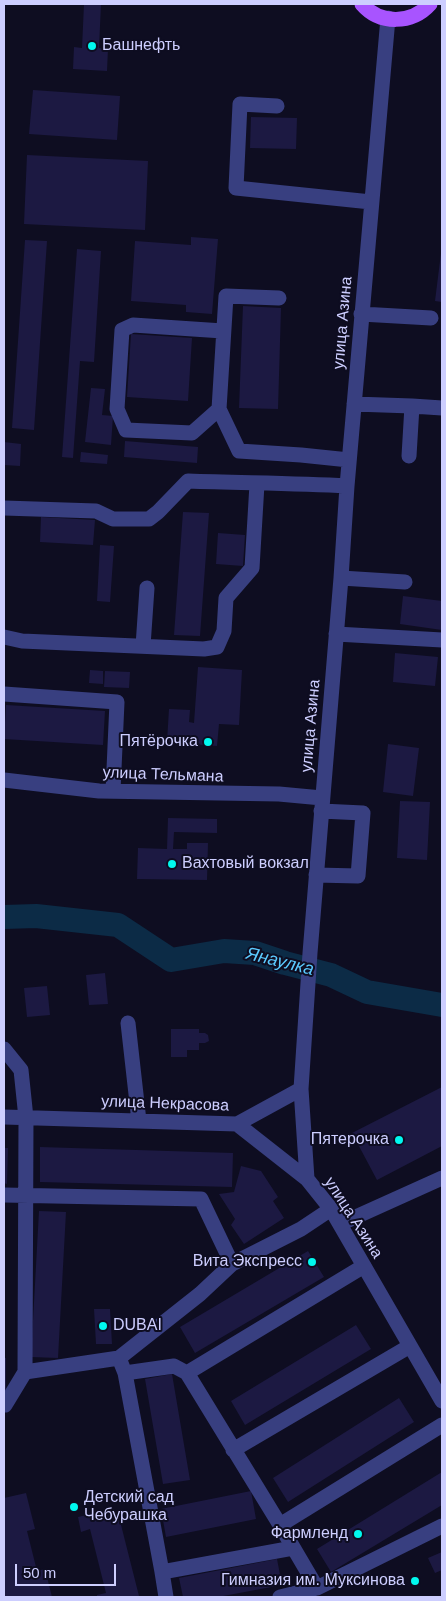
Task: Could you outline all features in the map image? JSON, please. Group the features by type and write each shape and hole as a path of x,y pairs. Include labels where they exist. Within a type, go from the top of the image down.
{"main road":[{"path":"362,4 380,17 396,20 411,17 424,10 430,4"}],"street":[{"name":"улица Азина","path":"388,18 349,460 301,1088 307,1178 331,1209 442,1401"},
{"path":"277,106 240,104 236,188 371,202"},
{"path":"279,298 226,296 219,410 239,451 349,460"},
{"path":"361,314 431,318"},
{"path":"219,410 192,434 126,430 117,409 122,330 132,325 223,331"},
{"path":"354,404 442,408"},
{"path":"409,456 412,406"},
{"path":"4,508 96,511 113,519 149,519 188,481 347,486"},
{"path":"4,637 22,641 204,649 217,647 224,632 226,598 252,568 257,484"},
{"path":"341,578 405,582"},
{"path":"143,646 147,588"},
{"path":"336,634 442,640"},
{"path":"4,694 117,702 113,791"},
{"name":"улица Тельмана","path":"4,780 99,791 279,794 363,813 358,876 316,875"},
{"path":"128,1023 139,1121"},
{"path":"4,1049 21,1070 26,1118 24,1195 25,1372 6,1405 4,1405"},
{"path":"237,1124 301,1088"},
{"name":"улица Некрасова","path":"4,1117 237,1124 307,1178"},
{"path":"340,1224 442,1178"},
{"path":"4,1195 201,1199 232,1264"},
{"path":"25,1372 119,1358 200,1294 232,1264 301,1229 331,1209"},
{"path":"187,1373 364,1266"},
{"path":"233,1450 410,1346"},
{"path":"119,1358 125,1372 166,1597"},
{"path":"125,1372 174,1366 187,1373 317,1588"},
{"path":"280,1525 442,1425"},
{"path":"280,1597 317,1588 442,1526"},
{"path":"162,1572 293,1548"}],"building":[{"path":"84,4 101,4 99,48 108,49 107,71 73,69 74,47 82,48"},
{"path":"33,90 120,96 117,140 29,134"},
{"path":"251,117 297,118 296,149 250,148"},
{"path":"27,155 148,161 145,230 24,224"},
{"path":"191,237 218,239 212,314 186,312 186,305 131,301 135,241 191,245"},
{"path":"25,240 47,241 34,430 12,428"},
{"path":"77,249 101,251 94,362 80,361 73,458 62,457"},
{"path":"442,253 442,302 435,301"},
{"path":"243,306 281,308 278,409 239,408"},
{"path":"131,334 192,338 188,401 127,397"},
{"path":"91,388 105,389 102,415 113,416 111,445 85,442"},
{"path":"125,441 198,447 197,463 124,457"},
{"path":"4,442 21,444 20,466 4,465"},
{"path":"81,452 108,455 107,464 80,462"},
{"path":"183,512 209,513 200,636 174,635"},
{"path":"41,517 95,520 93,545 40,542"},
{"path":"218,533 245,535 243,566 216,564"},
{"path":"100,545 114,546 110,602 97,601"},
{"path":"403,596 442,601 442,630 400,624"},
{"path":"395,653 438,657 435,686 393,682"},
{"path":"198,667 242,670 239,725 219,724 217,746 167,742 169,709 190,710 189,722 194,723"},
{"path":"90,670 103,671 103,684 89,683"},
{"path":"105,671 130,672 129,688 104,687"},
{"path":"6,705 105,711 103,745 4,739"},
{"path":"388,744 419,748 413,796 383,792"},
{"path":"400,801 430,802 427,860 397,858"},
{"name":"Вахтовый вокзал","path":"168,818 217,819 217,833 174,832 173,849 187,849 187,843 208,843 207,880 137,879 138,848 167,849"},
{"path":"105,973 108,1004 89,1005 86,975"},
{"path":"47,986 50,1015 27,1017 24,988"},
{"path":"171,1029 199,1029 199,1033 208,1035 209,1041 199,1043 199,1050 187,1050 187,1057 171,1057"},
{"name":"Пятерочка","path":"442,1087 442,1146 377,1180 352,1133"},
{"path":"40,1147 233,1153 232,1187 40,1182"},
{"path":"4,1148 8,1148 7,1184 4,1183"},
{"path":"241,1166 261,1171 278,1197 273,1201 284,1218 244,1244 231,1225 235,1219 219,1194 234,1192"},
{"path":"39,1211 66,1212 58,1358 31,1357"},
{"path":"308,1251 324,1277 195,1353 180,1327"},
{"name":"DUBAI","path":"94,1309 110,1309 112,1344 96,1344"},
{"path":"356,1325 371,1349 245,1425 231,1401"},
{"path":"4,1358 6,1358 6,1390 4,1390"},
{"path":"172,1374 190,1480 163,1484 145,1379"},
{"path":"399,1398 414,1422 288,1502 273,1478"},
{"path":"442,1472 442,1505 331,1572 317,1549"},
{"path":"251,1491 256,1519 166,1537 161,1509"},
{"path":"26,1493 35,1529 27,1531 37,1571 45,1569 52,1597 4,1597 4,1498"},
{"path":"104,1511 105,1516 118,1513 139,1596 97,1597 97,1595 106,1593 90,1529 81,1532 78,1517"},
{"path":"442,1552 442,1570 435,1573 428,1558"},
{"path":"277,1559 282,1585 218,1597 183,1597 179,1578"}],"waterway":[{"name":"Янаулка","path":"4,917 36,916 118,925 171,960 224,951 255,953 331,975 367,992 442,1005"}],"place":[{"name":"Башнефть","path":"92,46"},
{"name":"Пятёрочка","path":"208,742"},
{"name":"Вахтовый вокзал","path":"172,864"},
{"name":"Пятерочка","path":"399,1140"},
{"name":"Вита Экспресс","path":"312,1262"},
{"name":"DUBAI","path":"103,1326"},
{"name":"Детский сад Чебурашка","path":"74,1507"},
{"name":"Фармленд","path":"358,1534"},
{"name":"Гимназия им. Муксинова","path":"415,1581"}]}
